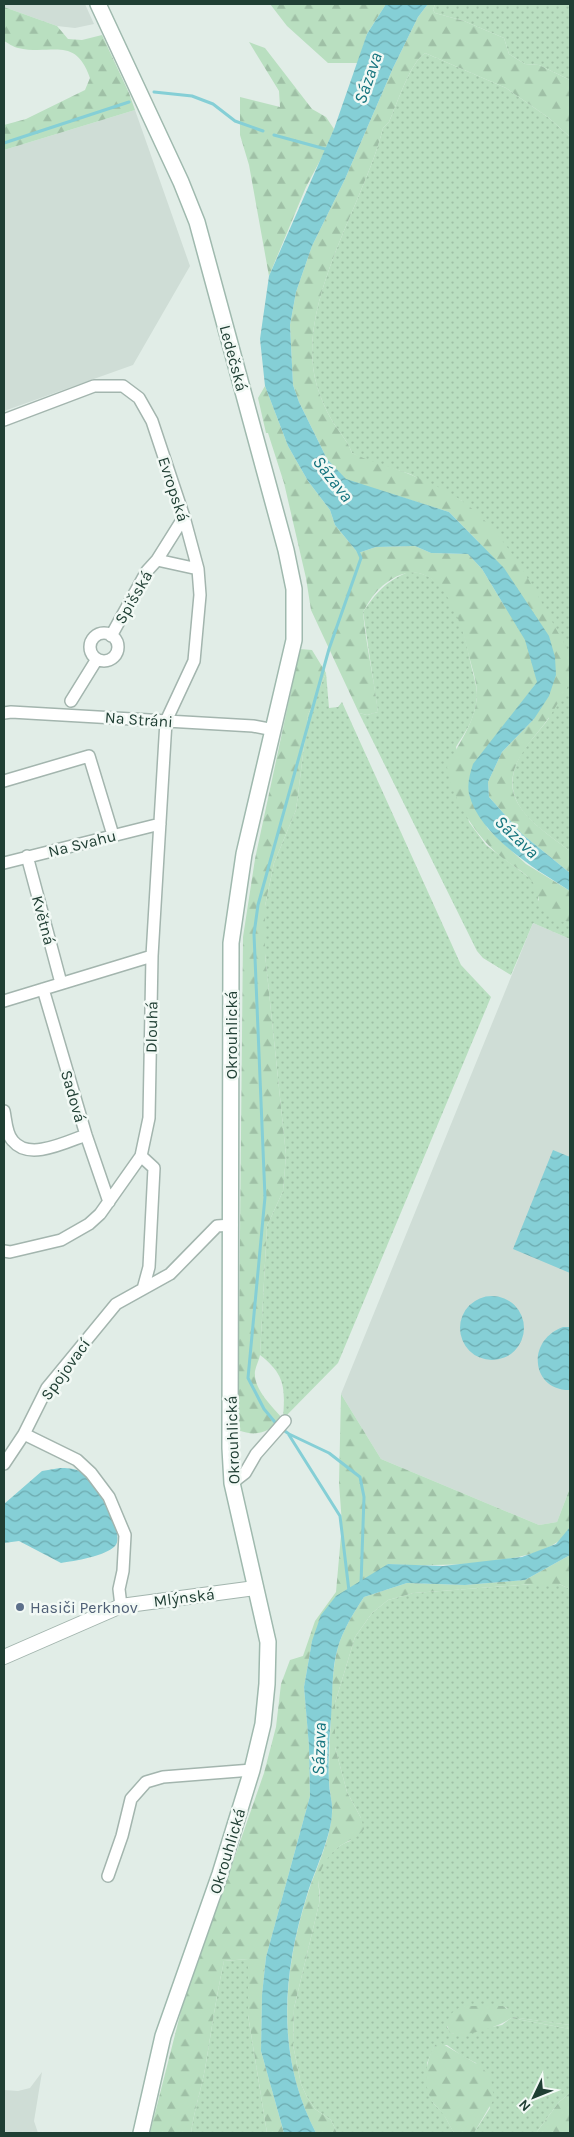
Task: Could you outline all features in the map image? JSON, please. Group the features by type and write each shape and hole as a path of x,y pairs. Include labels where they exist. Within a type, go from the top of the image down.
{"main road":[{"name":"Ledečská","path":"98,4 177,174 197,222 286,550 294,589 294,640 274,730"},
{"name":"Okrouhlická","path":"141,2133 163,2036 220,1874 252,1770 262,1724 267,1684 268,1642 232,1483 230,1448 232,1225 231,943 244,854 274,730"}],"street":[{"name":"Evropská","path":"4,420 94,386 123,386 139,398 152,421 184,517 198,569 200,596 194,661 166,721"},
{"name":"Spišská","path":"111,636 147,571 157,560 184,517"},
{"name":"Spišská","path":"157,560 198,569"},
{"name":"Spišská","path":"100,634 111,636 117,646 114,656 106,660 97,659 90,650 93,639 100,634"},
{"path":"71,701 97,659"},
{"name":"Na Stráni","path":"4,713 166,721 274,730"},
{"name":"Dlouhá","path":"4,1251 10,1252 61,1240 89,1224 100,1214 141,1156 149,1118 152,956 166,721"},
{"path":"4,781 89,756 114,835"},
{"name":"Na Svahu","path":"4,864 27,856 160,824"},
{"name":"Květná","path":"27,856 61,983"},
{"path":"4,1001 152,956"},
{"name":"Sadová","path":"43,989 86,1135 109,1202"},
{"path":"4,1112 9,1134 20,1148 36,1150 86,1135"},
{"path":"141,1156 154,1168 149,1267 143,1289"},
{"name":"Spojovací","path":"4,1464 24,1434 47,1388 116,1304 170,1274 217,1226 232,1225"},
{"path":"232,1483 245,1473 256,1454 285,1421"},
{"path":"24,1434 77,1460 91,1473 108,1497 125,1535 123,1571 118,1589 121,1606"},
{"name":"Mlýnská","path":"4,1657 121,1606 255,1588"},
{"path":"108,1876 122,1836 131,1799 146,1782 163,1778 252,1770"}],"shaded area":[{"path":"4,4 85,4 94,24 75,28 57,26 4,7"},
{"path":"135,110 190,266 133,365 4,411 4,150"},
{"path":"533,923 570,939 570,1488 557,1522 539,1525 381,1459 341,1394"},
{"path":"42,2072 34,2121 38,2133 4,2133 4,2090 18,2091 30,2088"}],"green space":[{"path":"270,4 386,4 367,34 358,63 328,63 287,26"},
{"path":"428,4 435,4 433,10 435,13 464,21 504,38 509,54 525,64 539,65 570,80 570,137 549,118 506,88 425,53 419,58 409,74 389,122 383,128 374,158 322,290 315,323 312,355 317,386 328,413 352,453 396,469 446,491 477,513 491,527 515,558 564,643 570,661 568,684 551,715 520,757 513,773 512,787 516,800 524,812 545,833 570,851 570,873 522,834 489,797 488,782 502,752 534,719 549,636 504,568 449,512 346,480 327,459 299,402 293,385 290,325 296,292 312,246 345,179 393,68 418,17"},
{"path":"435,4 570,4 570,80 539,65 525,64 509,54 504,38 464,21 435,13 433,10"},
{"path":"4,7 57,26 68,39 82,40 102,35 135,110 4,150 4,125 26,119 85,90 90,78 84,65 77,56 70,52 18,48 4,41"},
{"path":"249,42 265,48 312,109 326,117 334,129 306,187 269,276 249,165 240,135 240,97 280,107 279,91"},
{"path":"425,53 506,88 549,118 570,137 570,851 524,813 513,789 513,774 519,758 549,718 462,501 410,474 365,460 352,453 328,413 317,386 312,355 315,323 322,290 374,158 383,128 389,122 414,65"},
{"path":"265,386 288,446 308,481 330,510 335,525 358,553 376,547 415,546 431,553 468,554 482,569 525,640 537,682 503,728 469,794 488,829 526,864 570,891 570,922 556,919 542,909 535,885 525,874 494,851 484,841 467,818 454,792 447,767 474,714 477,689 459,620 440,587 428,577 414,573 397,576 378,590 363,612 378,712 367,715 359,713 311,610 306,578 284,483 268,433 266,433 258,398"},
{"path":"408,572 423,574 435,581 445,592 453,605 465,636 477,695 473,717 456,747 469,822 486,845 531,879 538,889 538,900 566,922 570,922 570,939 533,923 511,975 483,958 477,951 359,713 367,715 378,712 363,612 382,588"},
{"path":"300,649 312,650 326,673 308,715 296,810 274,863 265,906 265,954 286,1155 283,1191 267,1226 260,1355 255,1378 264,1397 283,1419 268,1430 252,1433 238,1430 243,937 255,859"},
{"path":"326,673 329,708 338,707 342,702 461,965 491,997 338,1363 283,1419 284,1399 282,1383 275,1369 260,1355 267,1226 283,1191 286,1155 265,954 265,906 274,863 296,810 308,715"},
{"path":"341,1394 381,1459 539,1525 557,1522 570,1488 570,1526 560,1540 542,1550 517,1557 488,1562 458,1564 388,1564 312,1641 304,1687 309,1746 310,1796 266,1957 262,1995 261,2051 284,2133 267,2133 248,2015 248,1959 224,1961 205,2069 191,2133 150,2133 181,2011 264,1773 276,1727 281,1684 290,1660 303,1656 315,1621 336,1592 342,1524 339,1483"},
{"path":"570,1555 570,1589 559,1584 533,1584 414,1593 388,1600 372,1613 355,1637 335,1703 335,1747 347,1792 361,1818 364,1829 358,1836 332,1853 320,1872 319,1904 294,2008 293,2045 301,2084 315,2109 331,2120 337,2133 316,2133 303,2104 294,2075 289,2045 287,2014 289,1984 299,1923 331,1824 332,1810 329,1772 333,1672 338,1647 343,1634 364,1597 407,1583 465,1585 525,1580"},
{"path":"533,1584 559,1584 570,1589 570,2025 511,2017 507,2008 502,2006 465,2006 447,2027 454,2034 502,2025 511,2018 570,2029 570,2093 559,2102 536,2133 474,2133 490,2108 476,2063 447,2045 435,2045 427,2063 430,2097 443,2113 454,2133 337,2133 331,2120 315,2109 301,2084 293,2045 294,2008 319,1904 318,1880 321,1868 334,1851 350,1841 361,1818 347,1792 335,1747 335,1703 355,1637 372,1613 388,1600 414,1593"},
{"path":"248,1959 248,2015 267,2133 191,2133 205,2069 224,1961"},
{"path":"503,2006 511,2011 512,2017 570,2025 570,2029 511,2018 481,2031 464,2034 450,2033 448,2020 450,2016 460,2007"},
{"path":"441,2043 482,2067 491,2079 494,2099 474,2133 454,2133 444,2115 430,2098 426,2083 427,2066 435,2045"},
{"path":"570,2093 570,2133 536,2133 559,2102"}],"water":[{"name":"Sázava","path":"386,4 428,4 418,17 393,68 345,179 312,246 296,292 290,325 293,385 299,402 327,459 346,479 449,512 504,568 549,636 555,657 556,675 549,696 534,719 502,752 488,782 489,797 522,834 570,873 570,891 541,873 497,838 475,810 468,790 473,764 537,682 525,640 482,569 468,554 431,553 415,546 376,547 358,553 335,525 330,510 308,481 288,446 265,386 260,339 269,276 334,129 367,34"},
{"path":"553,1150 570,1157 570,1273 513,1249"},
{"path":"492,1296 510,1302 518,1310 524,1328 518,1346 510,1354 492,1360 474,1354 466,1346 460,1328 466,1310 474,1302"},
{"path":"563,1327 570,1327 570,1390 557,1388 548,1383 541,1374 538,1364 538,1353 543,1343 551,1334"},
{"path":"60,1468 79,1471 99,1494 112,1518 116,1530 117,1539 115,1546 111,1550 61,1563 19,1541 4,1543 4,1504 42,1471"},
{"name":"Sázava","path":"570,1527 570,1555 525,1580 465,1585 407,1583 364,1597 346,1628 338,1647 333,1674 329,1758 331,1821 299,1925 288,1985 289,2045 294,2075 303,2104 316,2133 284,2133 261,2051 262,1995 266,1957 310,1796 309,1746 304,1687 312,1641 321,1615 336,1596 388,1564 443,1566 522,1557 556,1544"}],"waterway":[{"path":"154,92 192,96 213,104 235,121 263,131"},
{"path":"4,143 129,102"},
{"path":"274,135 329,150"},
{"path":"358,551 361,558 329,649 258,905 254,934 265,1197 248,1378 264,1409 279,1427 289,1434 329,1453 360,1477 364,1497 361,1584"},
{"path":"289,1435 340,1516 349,1591"}],"place":[{"name":"Hasiči Perknov","path":"20,1607"}]}
